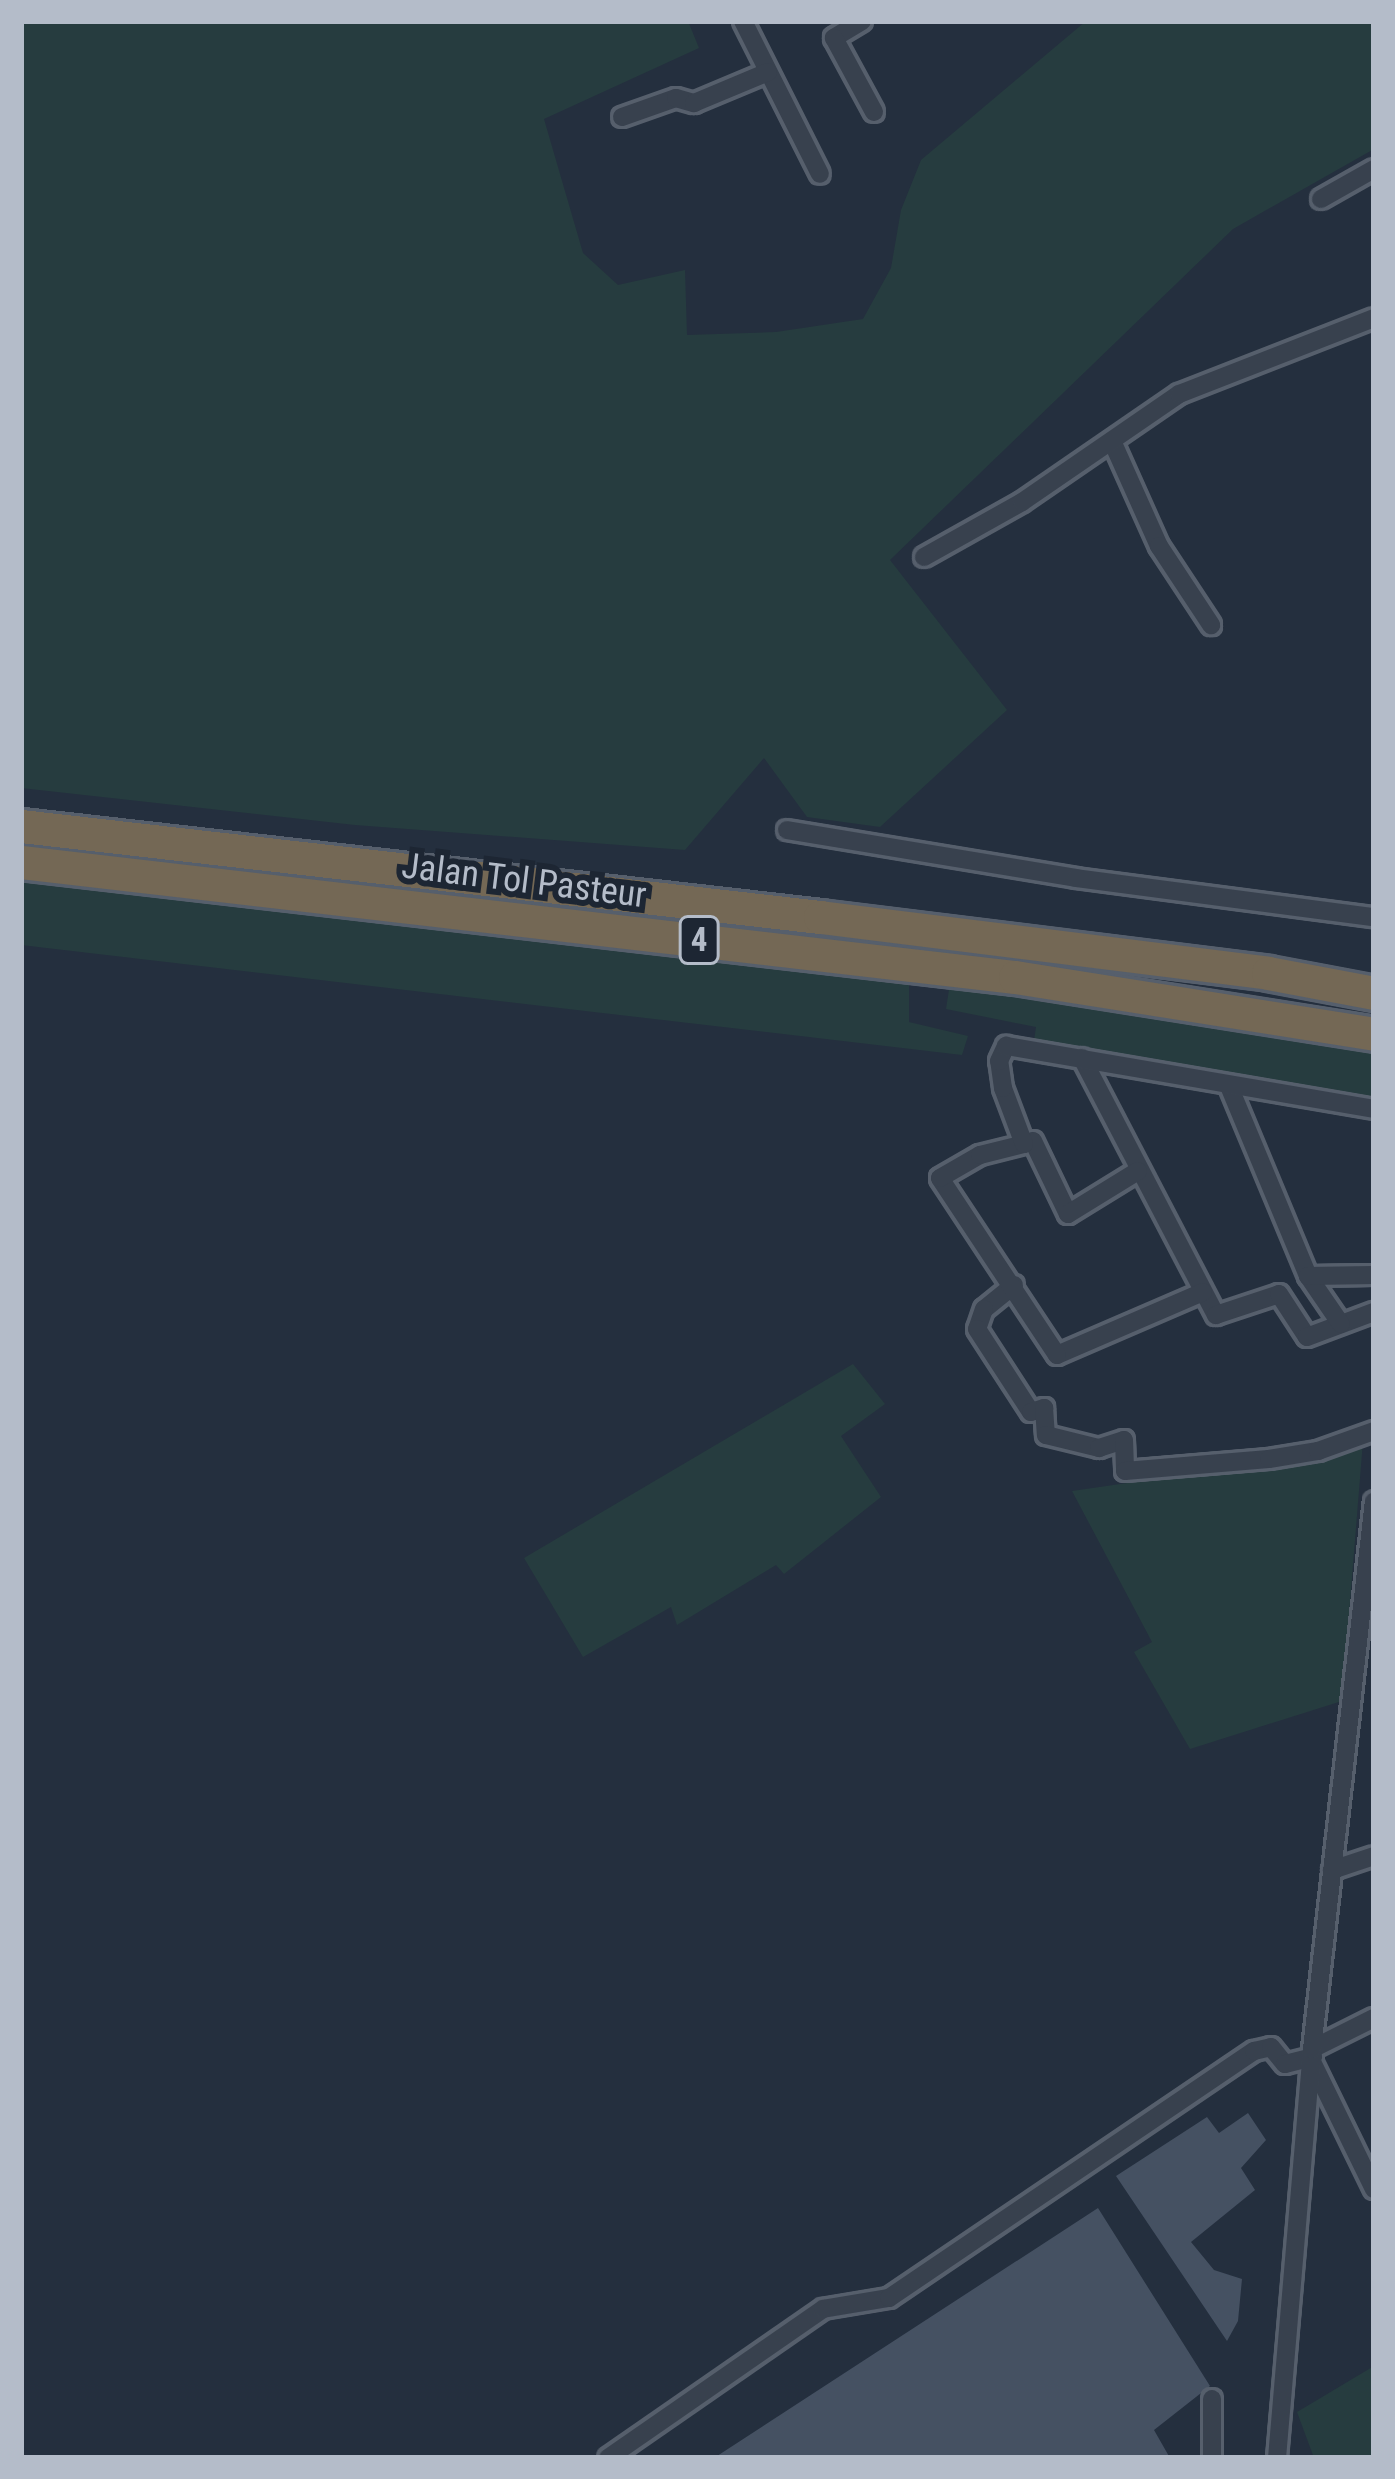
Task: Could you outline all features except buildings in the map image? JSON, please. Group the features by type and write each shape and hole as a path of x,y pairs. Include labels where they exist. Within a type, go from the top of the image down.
{"highway":[{"name":"Jalan Tol Pasteur","path":"21,826 820,917 1268,973 1374,993"},
{"name":"Jalan Tol Pasteur","path":"21,862 1015,977 1374,1034"}],"street":[{"path":"743,21 820,175"},
{"path":"862,21 834,38 874,112"},
{"path":"622,117 676,98 694,104 768,72"},
{"path":"1321,200 1374,169"},
{"path":"924,557 1022,502 1180,394 1374,317"},
{"path":"1112,441 1159,546 1211,625"},
{"path":"788,830 1076,878 1374,917"},
{"path":"1024,1144 999,1061 1006,1046 1374,1108"},
{"path":"1082,1058 1138,1172 1219,1317 1279,1294 1307,1337 1374,1312"},
{"path":"1229,1086 1308,1276 1341,1324"},
{"path":"1138,1172 1068,1214 1033,1141 980,1155 940,1178 1057,1355 1203,1292"},
{"path":"1308,1276 1374,1275"},
{"path":"1014,1285 984,1309 977,1329 1031,1412 1044,1408 1046,1435 1100,1448 1124,1440 1125,1471 1269,1459 1318,1451 1374,1431"},
{"path":"1277,2458 1312,2056 1374,1501"},
{"path":"1332,1870 1373,1859"},
{"path":"608,2458 823,2309 889,2298 1254,2051 1271,2047 1285,2065 1312,2056 1374,2018"},
{"path":"1312,2056 1374,2188"},
{"path":"1212,2398 1212,2458"}],"green space":[{"path":"21,21 688,21 699,48 544,119 583,253 618,285 685,270 687,335 776,332 863,319 891,268 901,210 921,160 1086,21 1374,21 1374,149 1233,229 890,560 1007,710 880,827 807,817 764,758 685,850 355,825 21,788"},
{"path":"21,882 909,982 909,1022 968,1036 962,1055 21,945"},
{"path":"950,983 1374,1050 1374,1100 1034,1041 1036,1027 946,1009"},
{"path":"853,1364 885,1404 841,1436 881,1497 784,1574 776,1565 677,1625 671,1607 583,1657 524,1558"},
{"path":"1363,1441 1342,1701 1190,1749 1134,1652 1152,1642 1072,1491 1320,1455"},
{"path":"1374,2366 1374,2458 1314,2458 1297,2412"}]}
